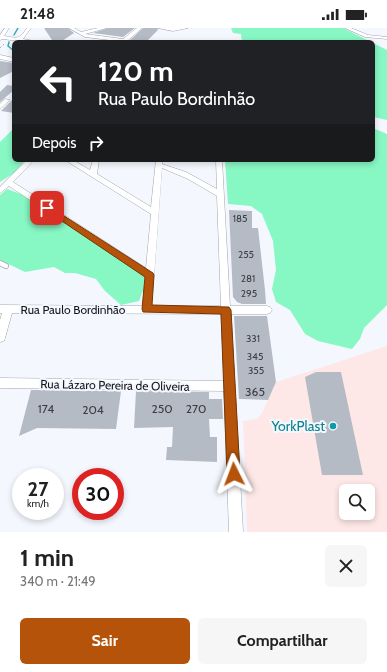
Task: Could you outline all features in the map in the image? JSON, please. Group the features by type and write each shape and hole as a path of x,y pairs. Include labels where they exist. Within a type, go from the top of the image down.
{"street":[{"path":"7,28 1,38 25,40"},
{"path":"19,39 24,36 29,28"},
{"path":"71,28 79,34 118,40"},
{"path":"79,34 105,28"},
{"path":"125,40 140,28"},
{"path":"160,28 173,30 186,28"},
{"path":"347,28 367,36 387,38"},
{"path":"0,57 12,60"},
{"path":"0,106 7,100"},
{"path":"0,191 29,162"},
{"path":"71,162 155,213"},
{"path":"93,175 96,162"},
{"path":"147,309 159,162 184,172 221,195"},
{"path":"220,162 236,532"},
{"path":"8,182 150,275"},
{"path":"0,338 4,309"},
{"name":"Rua Paulo Bordinhão","path":"4,309 267,310"},
{"name":"Rua Lázaro Pereira de Oliveira","path":"0,383 230,386"}],"lane":[{"path":"0,263 6,266"}],"shaded area":[{"path":"387,346 387,532 247,532 243,421 256,419 262,413 276,382"}],"green space":[{"path":"231,28 343,28 367,40 242,40 241,34 233,33"},
{"path":"375,44 387,50 387,120 375,117"},
{"path":"375,129 387,134 387,305 364,328 360,339 352,349 318,341 305,334 290,310 276,302 272,289 276,270 273,241 262,214 251,206 228,204 225,162 375,162"},
{"path":"12,130 12,162 23,162 14,173 0,182 0,142"},
{"path":"7,189 26,196 144,274 144,288 139,301 121,305 105,291 96,279 75,273 65,273 54,267 25,272 0,260 0,195"}],"building":[{"path":"44,28 68,28 74,33 64,40 52,40"},
{"path":"108,28 135,28 123,37 93,33"},
{"path":"143,28 157,28 158,30 148,40 130,40"},
{"path":"0,61 12,63 12,72 0,78"},
{"path":"7,85 12,86 12,92 0,102 0,92"},
{"path":"12,100 12,113 1,111"},
{"path":"229,210 252,211 252,228 258,228 266,304 242,304 237,302 233,297"},
{"path":"234,316 267,316 276,382 268,400 239,399"},
{"name":"YorkPlast","path":"316,372 341,372 363,475 322,475 305,377"},
{"path":"31,390 121,391 116,429 37,428 19,436"},
{"path":"136,391 209,392 209,399 222,399 223,419 209,419 210,437 217,437 217,462 166,460 167,447 172,447 173,427 134,428"}],"waterway":[{"path":"14,35 18,28"},
{"path":"9,42 8,46 12,49"}],"place":[{"name":"YorkPlast","path":"333,426"}],"route":[{"path":"47,208 150,275 147,309 226,310 234,474"}]}
